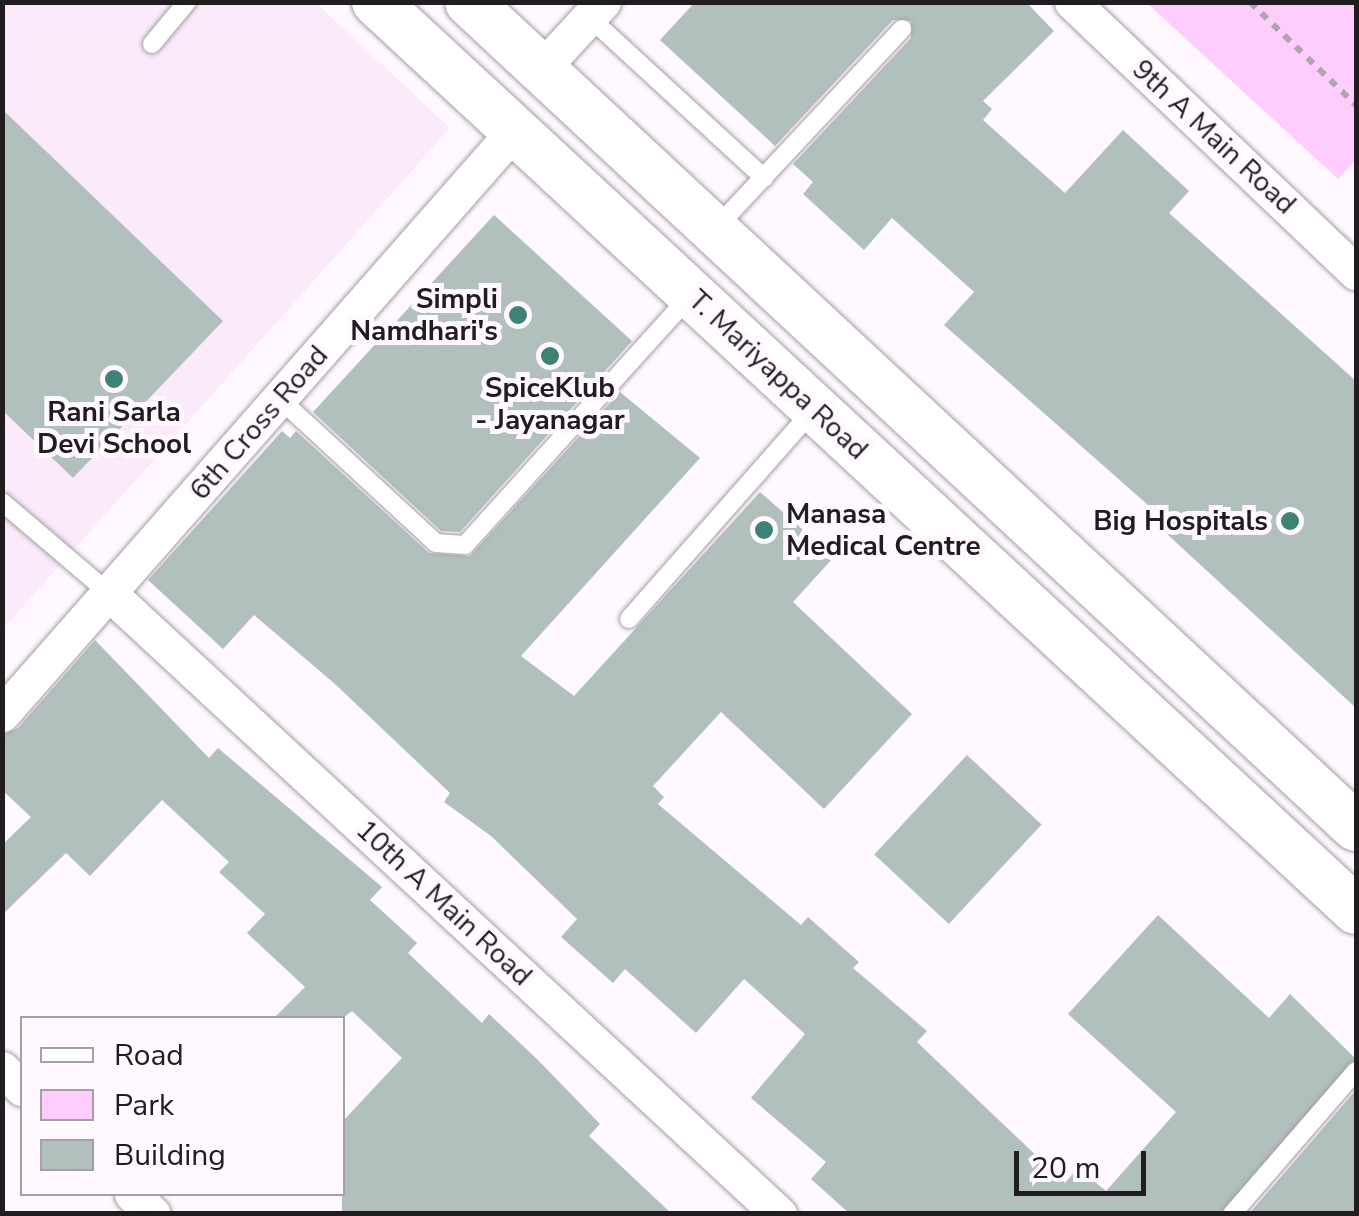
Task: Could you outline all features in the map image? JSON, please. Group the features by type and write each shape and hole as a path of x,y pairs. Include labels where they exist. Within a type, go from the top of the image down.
{"main road":[{"name":"T. Mariyappa Road","path":"376,2 1356,910"},
{"path":"469,2 1356,828"}],"street":[{"name":"9th A Main Road","path":"1072,2 1356,272"},
{"path":"542,68 596,10"},
{"name":"6th Cross Road","path":"2,714 514,131"},
{"name":"10th A Main Road","path":"110,593 779,1214"},
{"path":"134,1196 153,1214"}],"lane":[{"path":"152,44 187,2"},
{"path":"596,10 764,178"},
{"path":"715,230 902,29"},
{"path":"280,399 436,543 465,544 692,295"},
{"path":"629,619 814,409"},
{"path":"2,502 110,593"},
{"path":"1232,1214 1356,1070"}],"path":[{"path":"1250,2 1356,106"}],"shaded area":[{"name":"Rani Sarla Devi School","path":"3,3 316,3 450,128 3,629"}],"green space":[{"path":"1147,3 1356,3 1356,160 1338,179"}],"building":[{"path":"695,2 1026,2 1054,31 983,101 992,109 983,120 1065,193 1123,130 1189,191 1169,213 1356,381 1356,708 1168,535 1174,528 944,325 974,292 892,218 864,250 803,194 813,182 793,164 911,38 911,21 893,20 775,146 660,40"},
{"path":"2,109 223,321 73,478 2,410"},
{"path":"494,215 632,341 460,532 441,531 313,412"},
{"path":"620,392 700,458 521,656 574,696 760,492 834,557 793,602 912,714 824,809 721,712 653,786 664,797 658,804 801,925 808,917 859,962 853,968 927,1031 917,1042 1065,1183 1078,1168 1106,1191 1176,1112 1068,1014 1158,915 1269,1018 1290,994 1356,1059 1220,1214 850,1214 811,1179 826,1162 751,1098 805,1034 744,979 696,1033 625,969 613,983 561,937 577,919 491,836 444,802 450,793 335,684 254,615 223,649 148,580 282,431 290,438 296,431 429,553 470,556"},
{"path":"95,640 209,758 218,748 382,887 370,900 417,943 408,953 482,1023 489,1014 538,1060 600,1124 589,1136 672,1214 342,1214 345,1119 402,1058 352,1011 345,1016 276,1016 305,987 247,933 265,914 219,872 229,862 162,800 90,876 66,853 2,915 2,845 31,817 2,790 2,735 18,728"},
{"path":"967,755 1042,825 949,924 874,854"},
{"path":"1356,1090 1356,1214 1249,1214"}],"place":[{"name":"Simpli Namdhari's","path":"518,315"},
{"name":"SpiceKlub - Jayanagar","path":"550,356"},
{"name":"Rani Sarla Devi School","path":"114,379"},
{"name":"Big Hospitals","path":"1290,521"},
{"name":"Manasa Medical Centre","path":"764,530"}]}
